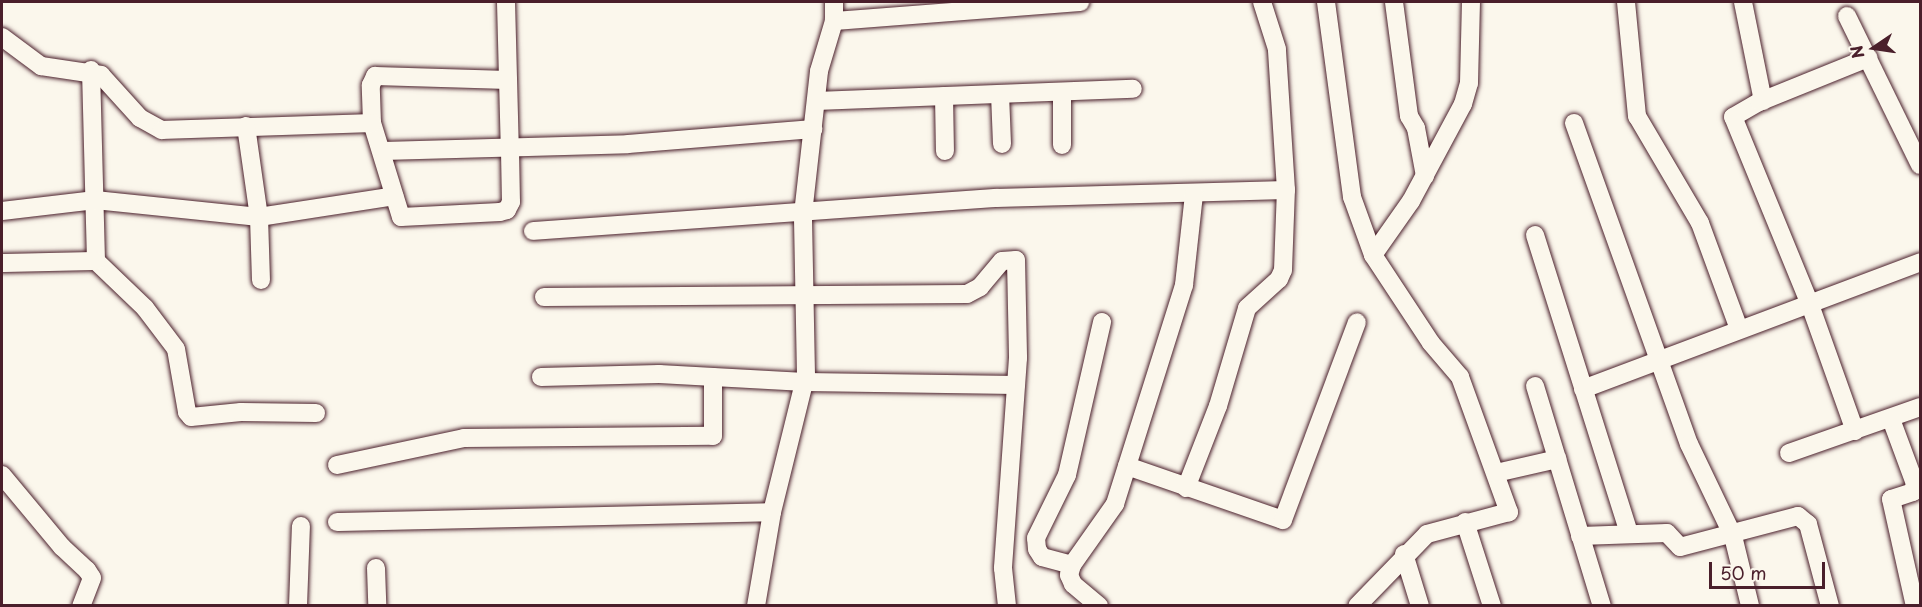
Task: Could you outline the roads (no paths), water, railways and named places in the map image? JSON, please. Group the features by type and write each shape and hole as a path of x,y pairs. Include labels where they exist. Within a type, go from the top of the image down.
{"street":[{"path":"506,2 510,150 511,202 507,210 406,219 397,212 383,151 372,123 370,85 375,76 384,74 508,80"},
{"path":"756,606 772,512 805,382 807,295 804,214 819,71 834,21 834,2"},
{"path":"834,21 1080,2"},
{"path":"1186,488 1218,406 1247,308 1279,279 1283,270 1286,190 1277,49 1262,2"},
{"path":"1326,2 1337,69 1345,168 1374,255 1431,343 1460,377 1509,512 1427,534 1404,554 1357,606"},
{"path":"1394,2 1409,116 1416,128 1425,176"},
{"path":"1374,255 1425,176 1463,104 1469,83 1471,2"},
{"path":"1626,2 1637,116 1700,223 1739,329"},
{"path":"1743,2 1763,101"},
{"path":"1847,16 1920,165"},
{"path":"2,37 42,66 91,70 101,75 140,118 162,130 372,123"},
{"path":"1855,431 1809,302 1733,117 1763,101 1869,58"},
{"path":"91,70 96,261"},
{"path":"816,101 1133,89"},
{"path":"1062,92 1062,146"},
{"path":"1000,94 1002,144"},
{"path":"944,96 945,151"},
{"path":"1574,123 1689,444 1733,536 1750,606"},
{"path":"246,126 259,217 261,280"},
{"path":"383,151 510,150 813,129"},
{"path":"533,231 804,214 996,198 1286,190"},
{"path":"1099,606 1073,584 1069,575 1072,565 1115,504 1184,285 1194,194"},
{"path":"2,211 96,200 259,217 394,196"},
{"path":"1535,235 1583,390 1601,436 1629,533"},
{"path":"544,297 967,294 980,287 1002,261 1016,260 1016,385 1003,568 1007,606"},
{"path":"2,263 96,261 145,308 176,350 191,417 242,412 316,413"},
{"path":"1583,390 1809,302 1920,262"},
{"path":"1072,565 1042,557 1037,549 1036,537 1067,475 1102,321"},
{"path":"1127,466 1283,520 1357,322"},
{"path":"541,377 659,374 805,382 1016,385"},
{"path":"337,465 464,438 712,436 713,377"},
{"path":"1534,386 1602,606"},
{"path":"1789,453 1891,419 1920,406"},
{"path":"1891,419 1914,483 1913,492 1891,499 1915,606"},
{"path":"1496,473 1557,459"},
{"path":"2,475 62,547 87,570 92,578 81,606"},
{"path":"337,522 772,512"},
{"path":"1580,536 1667,533 1680,547 1733,536 1798,516 1803,518 1830,606"},
{"path":"1465,522 1492,606"},
{"path":"298,606 301,526"},
{"path":"1404,554 1420,606"},
{"path":"376,568 377,606"}]}
